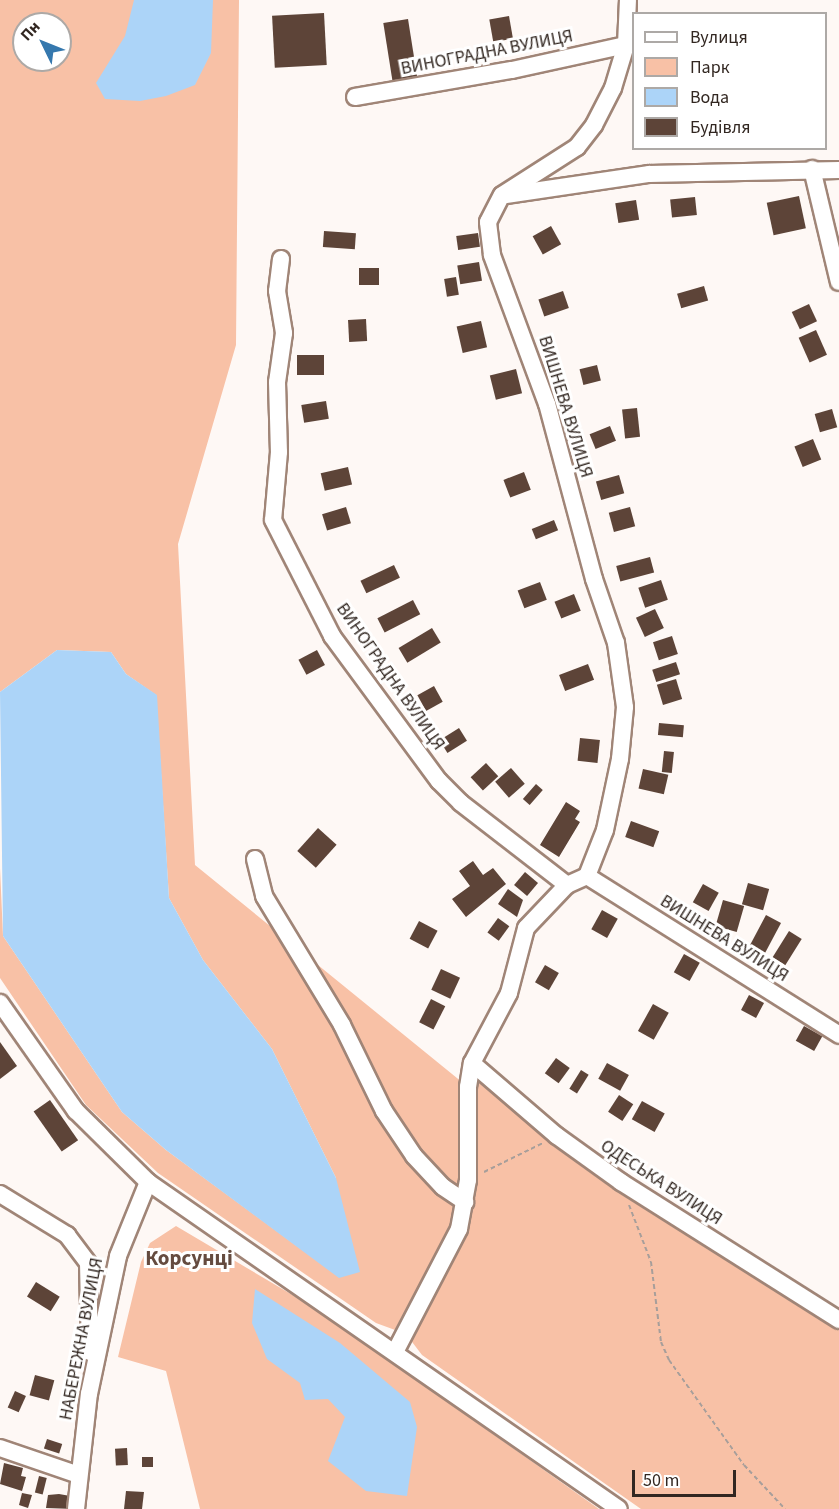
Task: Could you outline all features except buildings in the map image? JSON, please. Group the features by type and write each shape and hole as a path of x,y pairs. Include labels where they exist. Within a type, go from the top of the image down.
{"street":[{"name":"ВИШНЕВА ВУЛИЦЯ","path":"628,0 626,45 613,88 594,125 577,147 502,195 488,222 492,255 547,404 594,579 616,643 625,708 620,759 605,830 587,876 839,1035"},
{"name":"ВИНОГРАДНА ВУЛИЦЯ","path":"355,97 512,70 626,45"},
{"path":"812,170 839,282"},
{"path":"502,195 649,174 839,170"},
{"name":"ВИНОГРАДНА ВУЛИЦЯ","path":"281,259 276,291 284,333 277,382 279,452 273,520 332,636 440,781 461,803 567,885"},
{"path":"255,859 264,896 342,1025 384,1111 414,1156 443,1187 465,1202"},
{"path":"394,1352 445,1261 465,1202 468,1180 468,1087 472,1063 509,993 526,928 567,885 587,876"},
{"path":"0,1003 75,1111 148,1182 619,1509"},
{"name":"ОДЕСЬКА ВУЛИЦЯ","path":"472,1063 557,1136 621,1182 839,1320"},
{"name":"НАБЕРЕЖНА ВУЛИЦЯ","path":"76,1509 89,1394 118,1256 148,1182"},
{"path":"0,1194 67,1235 88,1263 91,1280 89,1394"},
{"path":"0,1448 79,1475"}],"path":[{"path":"468,1180 557,1136"},
{"path":"621,1182 651,1262 661,1342 669,1360 744,1465 785,1509"}],"green space":[{"path":"0,0 239,0 236,345 178,544 195,865 468,1087 487,1077 557,1136 839,1320 839,1509 641,1509 422,1355 406,1334 376,1323 158,1173 86,1105 0,978 0,868 3,936 122,1112 166,1150 305,1252 336,1178 272,1049 203,960 169,898 156,695 126,674 111,652 57,650 0,692"},
{"path":"176,1226 318,1310 599,1509 200,1509 166,1371 118,1357 141,1262 150,1243"}],"water":[{"path":"134,0 213,0 211,53 195,85 166,96 140,101 105,99 96,83 125,36"},
{"path":"57,650 111,652 126,674 157,695 169,898 203,960 272,1049 336,1178 360,1272 339,1278 166,1150 122,1112 3,936 0,692"},
{"path":"255,1289 340,1343 410,1402 417,1427 407,1496 366,1491 328,1461 345,1417 328,1399 305,1400 300,1383 267,1359 252,1323"}],"district":[{"name":"Корсунці","path":"189,1258"}]}
